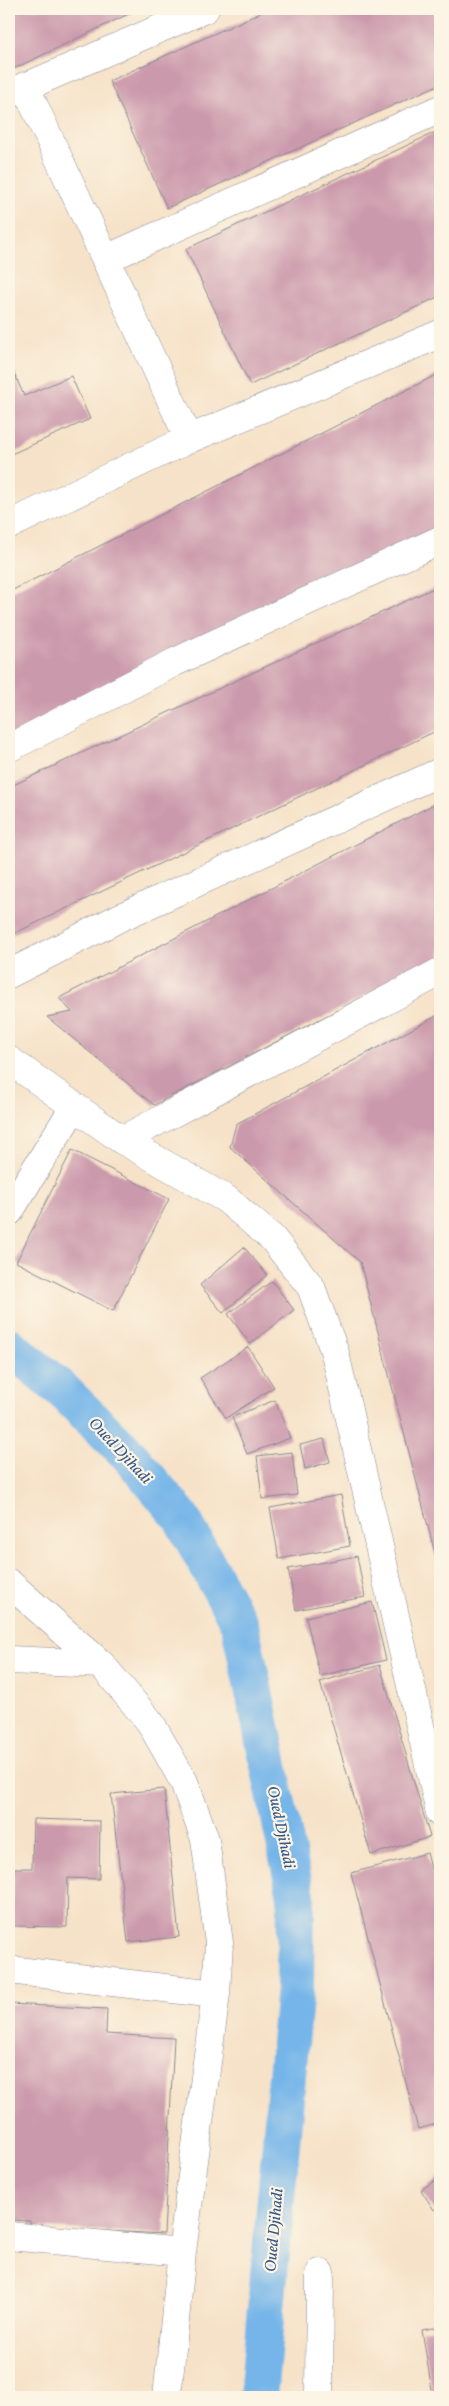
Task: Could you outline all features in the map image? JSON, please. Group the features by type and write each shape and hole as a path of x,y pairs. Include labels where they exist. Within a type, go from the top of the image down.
{"street":[{"path":"189,439 106,259 17,90 205,9"},
{"path":"106,259 440,109"},
{"path":"9,525 189,439 440,334"},
{"path":"9,748 175,662 440,540"},
{"path":"9,974 121,917 440,772"},
{"path":"122,1140 440,972"},
{"path":"9,1060 122,1140 226,1200 272,1238 311,1287 335,1353 431,1734 440,1813"},
{"path":"9,1212 74,1107"},
{"path":"9,1583 101,1664 150,1722 184,1782 205,1839 219,1943 216,1994 182,2252 167,2397"},
{"path":"9,1660 101,1664"},
{"path":"9,1970 216,1994"},
{"path":"9,2236 182,2252"},
{"path":"320,2273 320,2397"}],"building":[{"path":"9,9 139,9 9,71"},
{"path":"269,9 440,9 440,84 167,208 109,81"},
{"path":"440,130 440,296 250,385 186,249"},
{"path":"9,361 24,396 71,376 90,419 9,455"},
{"path":"440,373 440,533 9,740 9,592"},
{"path":"440,585 440,729 9,936 9,787"},
{"path":"440,801 440,957 154,1105 47,1017 72,1012 59,998"},
{"path":"440,1014 440,1573 360,1262 230,1147 236,1124"},
{"path":"72,1150 169,1199 113,1311 16,1262"},
{"path":"244,1247 267,1275 223,1313 200,1285"},
{"path":"272,1281 294,1310 250,1344 228,1314"},
{"path":"248,1347 274,1387 226,1418 200,1378"},
{"path":"275,1400 290,1438 247,1454 232,1417"},
{"path":"324,1439 330,1462 305,1469 300,1445"},
{"path":"292,1452 297,1495 262,1499 257,1456"},
{"path":"341,1495 350,1546 279,1559 270,1508"},
{"path":"357,1556 365,1597 296,1610 288,1569"},
{"path":"372,1602 386,1660 320,1676 306,1617"},
{"path":"380,1665 430,1837 371,1855 320,1682"},
{"path":"164,1789 179,1937 128,1942 111,1794"},
{"path":"33,1819 100,1821 99,1879 68,1878 67,1927 12,1926 14,1868 32,1868"},
{"path":"427,1853 440,1902 440,2123 418,2129 351,1873"},
{"path":"9,2004 107,2009 106,2034 174,2038 164,2234 30,2227 30,2221 9,2220"},
{"path":"440,2177 440,2206 434,2210 421,2190"},
{"path":"440,2327 440,2397 433,2397 422,2330"}],"waterway":[{"name":"Oued Djihadi","path":"9,1346 61,1389 128,1454 181,1517 240,1625 296,1896 295,1988 258,2397"}]}
